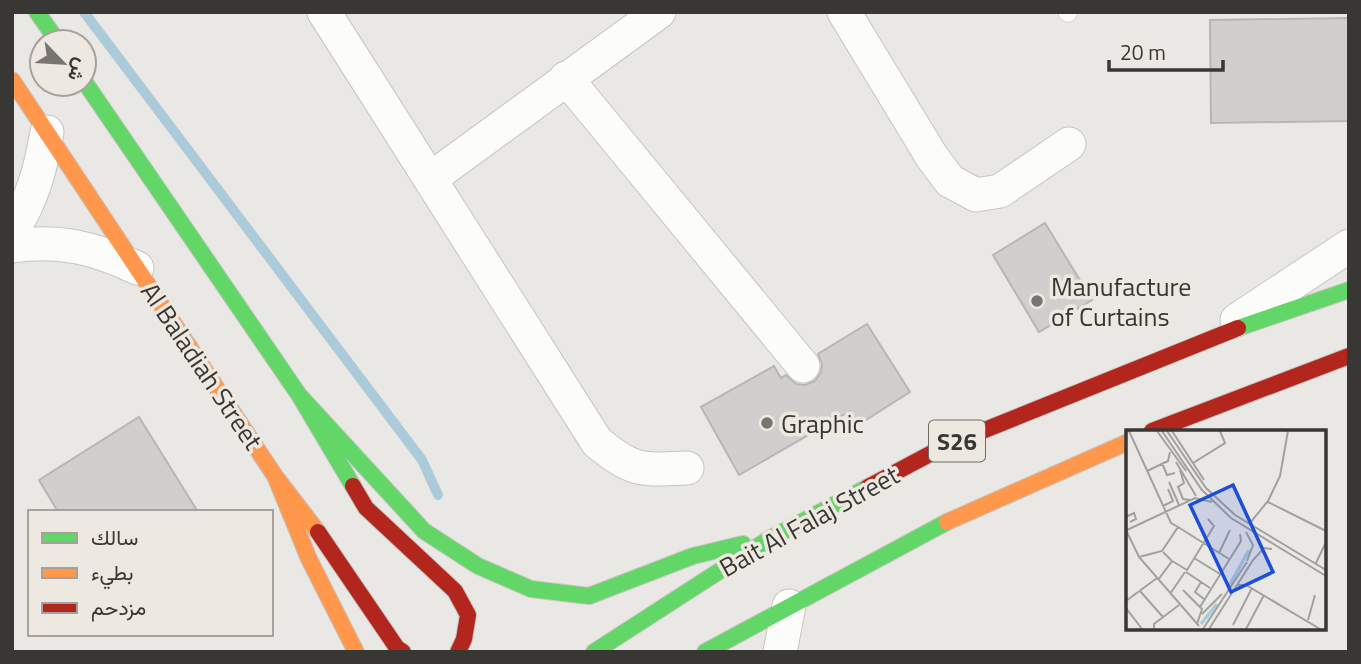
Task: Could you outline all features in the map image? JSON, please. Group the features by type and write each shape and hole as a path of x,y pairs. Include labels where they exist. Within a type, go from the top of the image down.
{"main road":[{"path":"37,12 48,28"},
{"name":"Al Baladiah Street","path":"12,80 275,476 334,552 400,650"},
{"path":"96,98 299,395 366,508 454,591 468,615 464,639 458,652"},
{"name":"Bait Al Falaj Street","path":"594,652 769,538 945,446 1209,338 1349,290"},
{"path":"1155,430 1197,412 1349,358"},
{"path":"299,395 424,531 478,566 531,589 589,596 693,556 769,538"},
{"name":"S26","path":"705,652 962,514 1126,443"},
{"path":"275,476 309,559 356,652"}],"street":[{"path":"324,12 597,442 616,458 643,470 687,468"},
{"path":"430,179 659,12"},
{"path":"844,12 932,157 950,181 976,195 1000,191 1069,144"},
{"path":"566,78 803,366"},
{"path":"12,231 32,193 42,163 47,132"},
{"path":"12,246 57,243 85,247 136,268"},
{"path":"1209,338 1349,246"},
{"path":"780,652 789,606"}],"building":[{"path":"1349,18 1349,121 1211,123 1210,20"},
{"path":"1045,223 1092,300 1039,332 993,255"},
{"path":"867,324 910,392 858,425 850,411 739,475 701,407 774,366 781,378 786,375 796,384 805,385 815,381 821,372 822,364 818,354"},
{"path":"139,417 197,510 57,510 39,480"}],"waterway":[{"path":"84,12 422,460 438,495"}],"traffic: fast":[{"path":"37,12 48,28"},
{"path":"96,98 299,395 353,486"},
{"path":"1238,328 1349,290"},
{"path":"299,395 424,531 478,566 531,589 589,596 693,556 743,544"},
{"path":"594,652 769,539 868,487"},
{"path":"705,652 947,522"}],"traffic: slow":[{"path":"12,80 275,476 318,532"},
{"path":"947,522 1126,443"},
{"path":"275,476 309,559 356,652"}],"traffic: jam":[{"path":"868,487 945,446 1238,328"},
{"path":"1155,430 1349,356"},
{"path":"353,486 366,508 455,591 468,615 464,639 458,652"},
{"path":"318,532 397,648 403,652"}],"place":[{"name":"Manufacture of Curtains","path":"1037,301"},
{"name":"Graphic","path":"767,423"}]}
